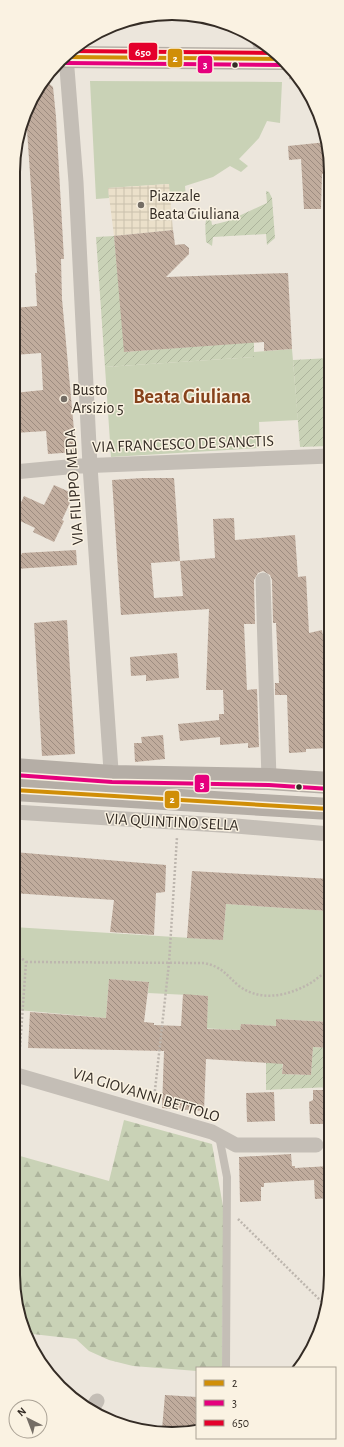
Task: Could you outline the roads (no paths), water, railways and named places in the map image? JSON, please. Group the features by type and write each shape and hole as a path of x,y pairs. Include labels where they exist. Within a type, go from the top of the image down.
{"street":[{"path":"73,57 267,53"},
{"name":"VIA FILIPPO MEDA","path":"67,63 76,182 90,466 112,786"},
{"name":"VIA FRANCESCO DE SANCTIS","path":"20,472 90,466 324,456"},
{"path":"264,580 269,779"},
{"name":"VIA QUINTINO SELLA","path":"20,770 112,786 324,808"},
{"name":"VIA QUINTINO SELLA","path":"20,790 269,779 324,783"},
{"name":"VIA QUINTINO SELLA","path":"20,812 178,822 324,834"},
{"name":"VIA GIOVANNI BETTOLO","path":"20,1076 212,1132 236,1145 316,1145"}],"lane":[{"path":"218,1135 227,1177 226,1367"}],"place":[{"name":"Piazzale Beata Giuliana","path":"141,205"},
{"name":"Busto Arsizio 5","path":"64,399"}],"district":[{"name":"Beata Giuliana","path":"192,397"}]}
